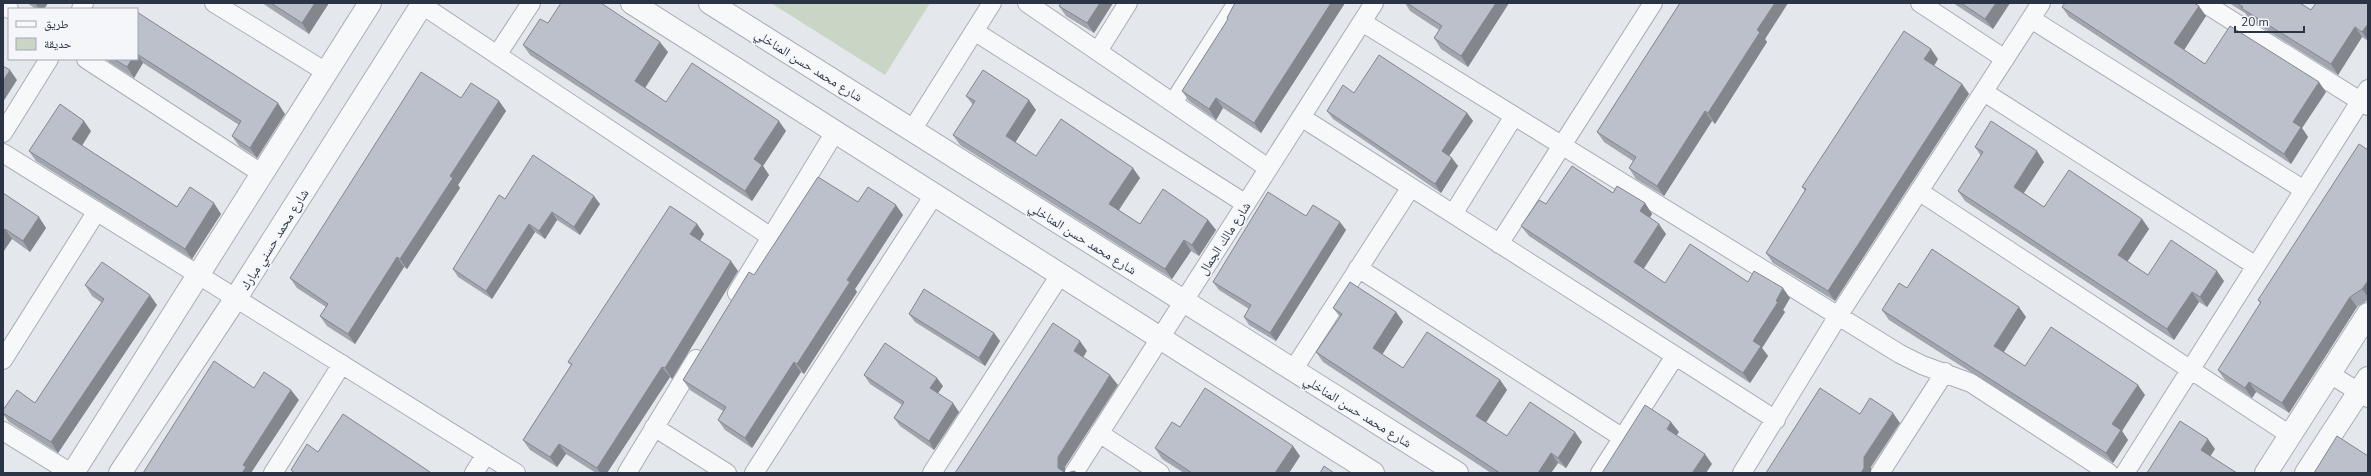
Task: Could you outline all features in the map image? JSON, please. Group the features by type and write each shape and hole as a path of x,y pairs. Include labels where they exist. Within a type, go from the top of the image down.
{"street":[{"path":"214,3 326,72"},
{"path":"3,431 72,473 370,3"},
{"path":"497,55 531,3"},
{"path":"632,3 1060,276 1374,473"},
{"name":"شارع محمد حسن المناخلي","path":"710,3 1456,473"},
{"path":"912,130 992,3"},
{"path":"1028,3 1268,168"},
{"path":"1098,51 1128,3"},
{"path":"1173,103 1237,3"},
{"name":"شارع مالك الجمال","path":"1074,473 1374,3"},
{"path":"1499,244 1653,3"},
{"path":"1920,3 2005,59"},
{"path":"1742,473 1776,420 1838,316 1920,192 2041,3"},
{"path":"2125,473 2304,190 2366,99 2204,3"},
{"path":"423,4 497,55 771,237"},
{"name":"شارع محمد حسني مبارك","path":"120,473 236,298 423,4"},
{"path":"2031,19 2304,190"},
{"path":"1362,22 1910,360 1972,383 2109,473"},
{"path":"974,31 1246,204"},
{"path":"3,133 48,60"},
{"path":"88,60 261,173"},
{"path":"1984,92 2256,266"},
{"path":"1452,214 1514,116"},
{"path":"1301,117 1776,420"},
{"path":"729,305 835,132"},
{"path":"3,153 516,473"},
{"path":"1293,370 1411,187"},
{"path":"1920,192 2290,435"},
{"path":"754,473 934,195"},
{"path":"3,360 96,211"},
{"path":"1358,268 1623,438"},
{"path":"932,473 1060,276"},
{"path":"2266,473 2368,314"},
{"path":"627,473 704,346"},
{"path":"1600,473 1675,356"},
{"path":"273,473 342,364"},
{"path":"1880,473 1945,372"},
{"path":"2306,473 2365,389 2330,374"},
{"path":"654,427 727,473"},
{"path":"1099,433 1160,473"},
{"path":"474,473 486,454"}],"green space":[{"path":"771,3 930,3 885,75"}],"building":[{"path":"271,3 315,3 302,23"},
{"path":"561,3 601,3 660,42 635,81 666,102 692,63 779,121 754,159 762,165 745,191 523,45 540,19 548,23"},
{"path":"1061,3 1100,3 1087,23 1059,6"},
{"path":"1235,3 1331,3 1254,123 1216,98 1209,109 1182,91 1228,19 1227,18"},
{"path":"1407,3 1496,3 1461,56 1434,38 1442,26"},
{"path":"1680,3 1775,3 1757,30 1760,32 1708,113 1705,111 1657,186 1629,168 1636,157 1597,132"},
{"path":"1961,3 1996,3 1985,19"},
{"path":"2065,3 2194,3 2199,6 2174,43 2205,64 2230,26 2319,82 2293,122 2301,127 2284,154 2062,7"},
{"path":"2237,3 2300,3 2311,10 2316,3 2368,3 2368,24 2362,32 2355,27 2331,64 2241,8 2243,7"},
{"path":"138,13 278,103 250,148 232,136 241,121 138,55"},
{"path":"1904,31 1931,49 1924,59 1962,84 1828,291 1766,253 1806,189 1802,187"},
{"path":"1379,55 1467,113 1442,151 1452,158 1435,184 1327,111 1343,85 1354,93"},
{"path":"116,60 131,60 127,67"},
{"path":"3,66 10,70 3,81"},
{"path":"983,70 1029,100 1006,136 1036,156 1061,119 1133,168 1109,204 1140,224 1163,189 1208,220 1192,245 1184,240 1165,269 953,135 975,101 966,96"},
{"path":"421,72 461,98 471,83 499,101 450,176 453,178 400,259 397,257 348,334 320,316 328,304 290,278"},
{"path":"60,104 84,121 72,139 177,207 190,187 214,203 185,249 29,151"},
{"path":"1991,121 2037,151 2014,187 2044,207 2069,170 2142,219 2118,255 2148,275 2171,240 2217,271 2200,297 2192,292 2167,329 1958,191 1983,152 1975,147"},
{"path":"2359,144 2368,150 2368,281 2362,289 2350,297 2282,403 2249,382 2245,388 2218,370 2261,302 2258,300"},
{"path":"533,155 594,196 574,227 552,212 539,231 529,224 486,291 453,269 499,195 505,199"},
{"path":"1572,166 1613,193 1617,186 1645,203 1640,211 1659,224 1634,262 1665,283 1690,244 1748,282 1754,271 1783,288 1776,301 1778,302 1753,341 1761,346 1743,373 1521,226 1539,200 1546,204"},
{"path":"818,177 858,202 868,187 896,205 847,280 850,282 797,364 794,362 745,438 718,420 726,407 683,380 749,272 754,275"},
{"path":"1268,192 1306,216 1313,205 1340,222 1270,333 1244,317 1251,305 1213,282"},
{"path":"3,193 39,217 23,241 5,229 3,231"},
{"path":"670,206 697,224 690,234 731,261 665,368 662,367 597,468 559,444 550,457 523,440 572,364 568,362"},
{"path":"1932,249 2019,307 1994,346 2025,366 2051,327 2138,385 2112,424 2121,430 2106,453 1882,310 1899,283 1907,288"},
{"path":"102,262 150,295 51,442 3,413 3,410 17,390 35,403 104,299 85,285"},
{"path":"1350,282 1396,312 1373,348 1403,368 1427,332 1500,380 1476,416 1507,436 1530,402 1575,432 1558,458 1551,453 1538,473 1500,473 1316,352 1342,314 1333,308"},
{"path":"924,289 994,333 979,358 909,314"},
{"path":"1053,323 1080,341 1074,351 1110,375 1058,457 1058,468 1066,473 955,473"},
{"path":"885,343 937,378 930,388 953,403 929,441 894,418 904,402 864,375"},
{"path":"214,361 254,388 264,372 291,390 243,465 246,467 242,473 143,473"},
{"path":"1205,388 1293,446 1275,473 1192,473 1155,448 1172,422 1180,427"},
{"path":"1820,388 1860,414 1870,398 1893,413 1864,457 1864,468 1861,473 1766,473"},
{"path":"1645,405 1671,422 1667,429 1705,454 1692,473 1602,473"},
{"path":"343,414 430,473 295,473 291,470 307,444 318,452"},
{"path":"2180,421 2208,439 2201,450 2237,473 2147,473"},
{"path":"2337,436 2368,456 2368,473 2314,473"},
{"path":"1324,466 1334,473 1320,473"}]}
